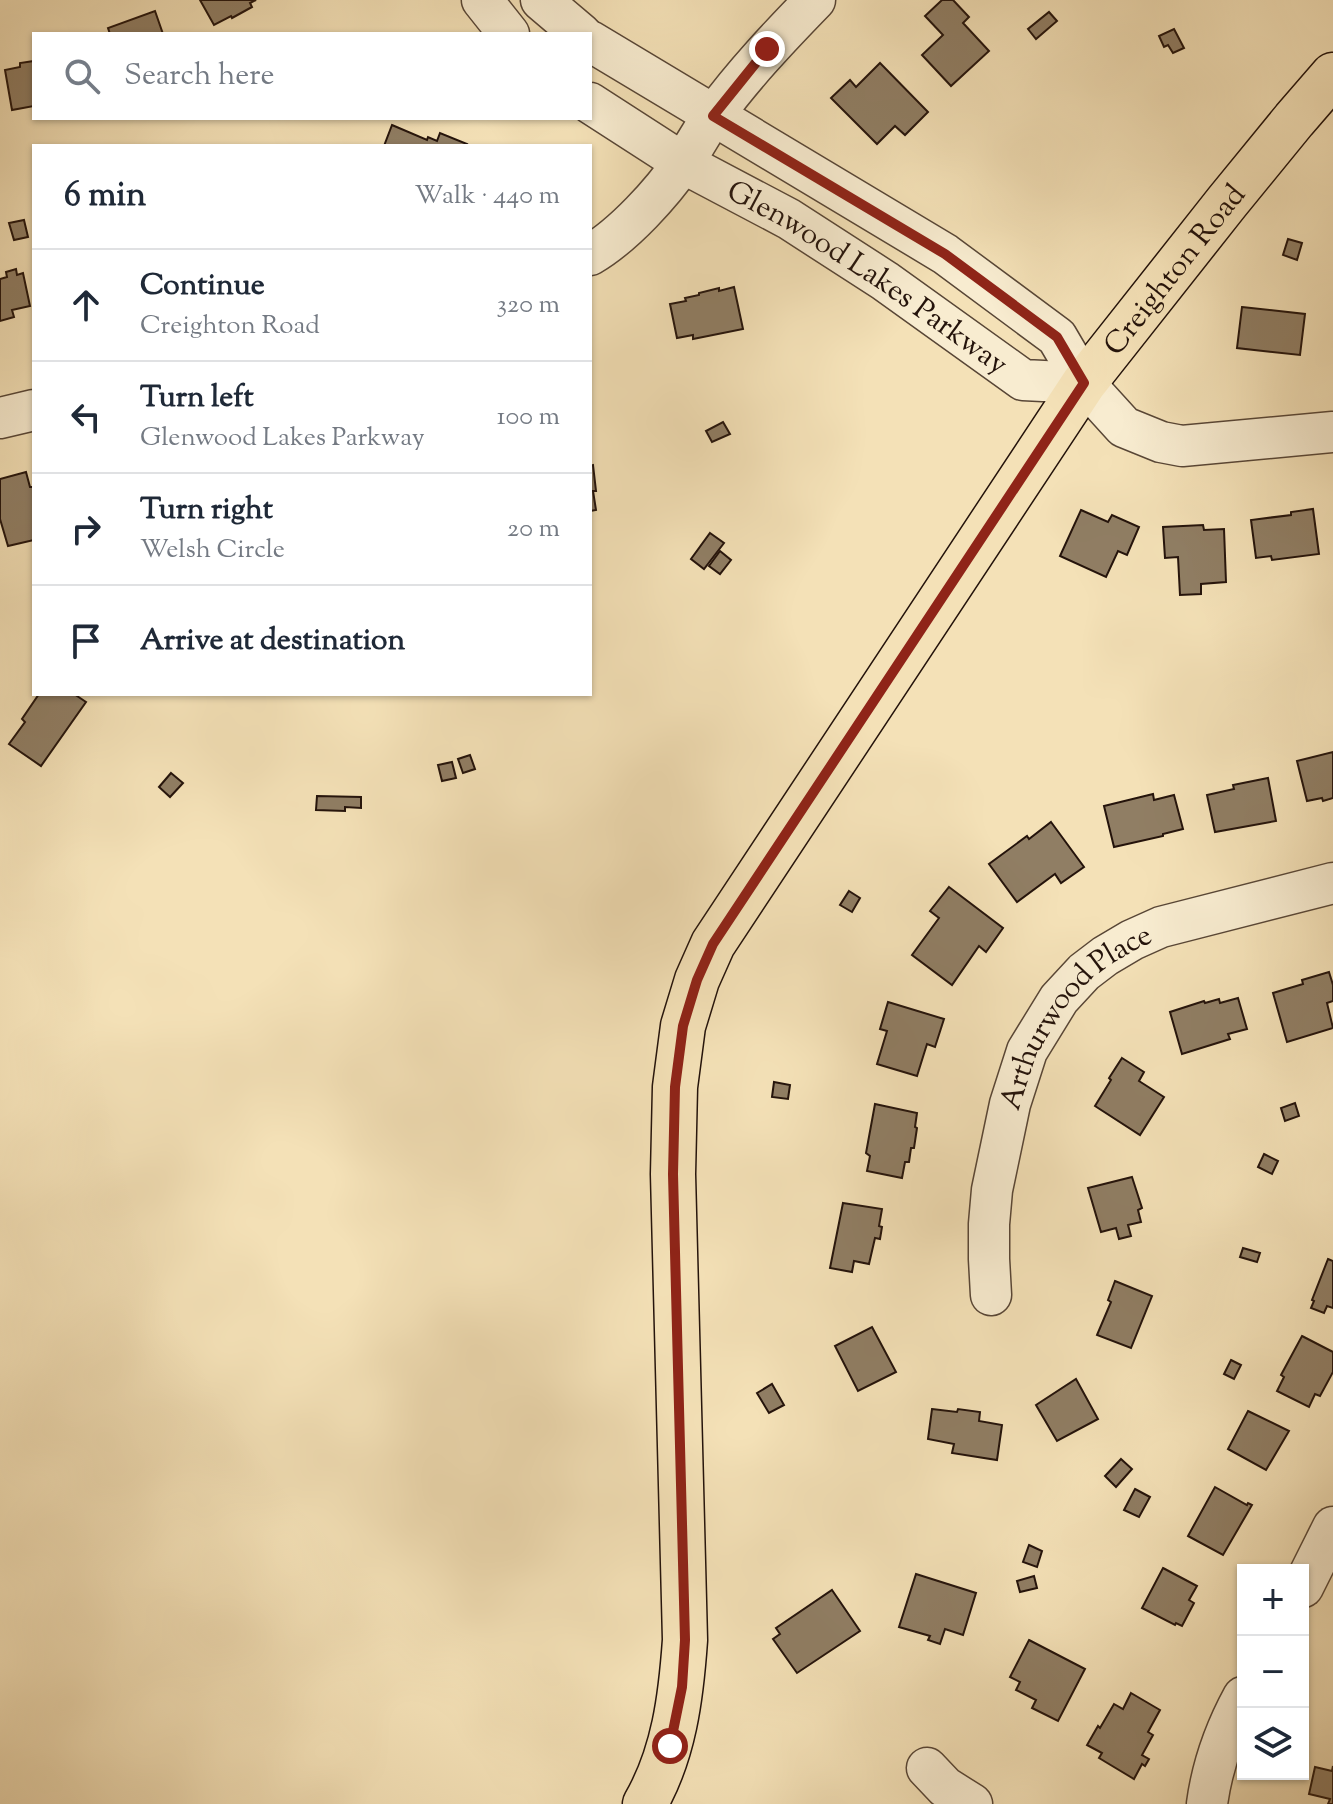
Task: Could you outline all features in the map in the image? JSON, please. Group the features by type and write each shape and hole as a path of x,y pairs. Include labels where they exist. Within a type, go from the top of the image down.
{"main road":[{"name":"Creighton Road","path":"645,1804 670,1746 682,1687 685,1640 673,1174 675,1087 683,1026 697,980 713,944 1084,383 1227,202 1333,75"}],"street":[{"path":"482,0 507,32"},
{"path":"541,0 579,32"},
{"path":"592,254 635,219 683,163 713,116 767,49 815,0"},
{"name":"Glenwood Lakes Parkway","path":"592,42 945,254 1057,337 1084,383"},
{"name":"Glenwood Lakes Parkway","path":"592,104 683,163 789,219 885,281 1023,380 1084,383"},
{"path":"1084,383 1124,427 1161,442 1182,446 1333,432"},
{"path":"0,418 32,410"},
{"name":"Arthurwood Place","path":"991,1295 989,1224 992,1190 1010,1104 1027,1051 1059,999 1084,972 1105,956 1161,927 1333,883"},
{"path":"1309,1575 1333,1527"},
{"path":"1207,1804 1225,1735 1238,1708"},
{"path":"927,1768 945,1787 972,1804"}],"building":[{"path":"200,0 256,0 250,3 252,7 214,25"},
{"path":"942,0 953,0 969,17 963,23 989,51 951,86 922,55 943,35 925,16"},
{"path":"155,11 162,32 109,32 108,28"},
{"path":"1049,12 1057,21 1036,39 1028,29"},
{"path":"1174,29 1184,48 1173,53 1168,45 1164,47 1159,36"},
{"path":"32,61 32,106 12,110 5,70 20,67 20,63"},
{"path":"880,63 928,112 905,135 895,126 877,144 831,98 850,80 856,87"},
{"path":"392,125 427,140 428,137 437,141 440,133 467,144 385,144"},
{"path":"24,220 28,237 14,240 9,223"},
{"path":"1288,239 1302,243 1297,260 1283,255"},
{"path":"16,269 17,275 23,273 30,306 12,310 14,317 0,321 0,279 7,277 6,272"},
{"path":"734,287 743,329 693,339 693,335 677,338 670,304 686,301 685,298 699,293"},
{"path":"1242,307 1305,314 1300,355 1237,348"},
{"path":"723,422 730,434 712,442 706,431"},
{"path":"592,465 596,510 592,511"},
{"path":"26,472 32,487 32,540 8,546 0,519 0,479"},
{"path":"1313,509 1319,554 1272,560 1271,556 1256,558 1251,520"},
{"path":"1081,510 1108,522 1112,515 1139,527 1127,555 1118,551 1106,577 1060,556"},
{"path":"1203,525 1204,530 1224,529 1226,582 1201,584 1201,594 1180,595 1178,557 1165,558 1163,527"},
{"path":"710,533 724,543 704,569 691,559"},
{"path":"720,551 731,560 720,574 709,566"},
{"path":"38,696 77,696 86,702 41,766 9,744 25,722 22,719"},
{"path":"1333,752 1333,798 1307,801 1297,761"},
{"path":"470,755 475,769 463,773 458,759"},
{"path":"452,762 456,778 442,781 438,765"},
{"path":"171,773 183,783 170,797 159,787"},
{"path":"1268,778 1276,821 1215,832 1207,795 1234,789 1233,785"},
{"path":"1153,794 1154,800 1174,795 1183,829 1114,847 1104,806"},
{"path":"317,796 361,797 361,808 316,810"},
{"path":"1051,822 1084,867 1061,883 1055,874 1017,902 989,864"},
{"path":"949,887 1003,928 986,952 979,946 952,985 912,955 939,918 930,911"},
{"path":"849,891 860,898 852,912 840,905"},
{"path":"1329,972 1333,1001 1327,1003 1333,1028 1287,1042 1273,993"},
{"path":"1238,998 1247,1029 1228,1034 1230,1039 1182,1054 1170,1012 1204,1001 1219,999 1220,1003"},
{"path":"888,1002 944,1019 935,1047 927,1044 917,1076 877,1064 887,1031 880,1029"},
{"path":"1122,1058 1144,1072 1139,1081 1164,1097 1140,1135 1095,1106"},
{"path":"774,1082 790,1085 788,1099 772,1097"},
{"path":"1295,1103 1299,1116 1285,1121 1281,1108"},
{"path":"875,1104 917,1113 914,1148 911,1148 909,1162 905,1162 902,1178 867,1171 870,1156 866,1153"},
{"path":"1264,1154 1278,1161 1272,1174 1258,1167"},
{"path":"1132,1177 1142,1208 1138,1210 1141,1222 1128,1225 1131,1236 1119,1239 1116,1228 1101,1232 1088,1188"},
{"path":"843,1203 882,1209 880,1239 875,1238 869,1264 854,1261 852,1272 830,1268"},
{"path":"1243,1248 1260,1253 1257,1262 1240,1257"},
{"path":"1328,1259 1333,1261 1333,1308 1327,1306 1324,1313 1311,1308"},
{"path":"1115,1281 1152,1296 1131,1348 1097,1335 1111,1302 1108,1300"},
{"path":"872,1327 896,1372 858,1391 835,1346"},
{"path":"1302,1336 1333,1352 1333,1372 1320,1396 1315,1394 1309,1407 1277,1391 1284,1377 1281,1375"},
{"path":"1231,1360 1241,1365 1234,1379 1224,1374"},
{"path":"1076,1379 1098,1419 1057,1441 1036,1405"},
{"path":"772,1384 784,1405 769,1413 757,1393"},
{"path":"932,1409 980,1412 979,1421 1002,1425 997,1460 952,1453 954,1444 928,1439"},
{"path":"1248,1411 1289,1431 1266,1470 1228,1449"},
{"path":"1121,1459 1132,1469 1116,1487 1105,1476"},
{"path":"1215,1487 1252,1505 1223,1555 1188,1536"},
{"path":"1135,1489 1150,1497 1139,1517 1124,1510"},
{"path":"1029,1545 1042,1551 1037,1567 1023,1562"},
{"path":"1163,1568 1197,1586 1189,1600 1194,1603 1182,1626 1142,1608"},
{"path":"916,1574 976,1593 963,1635 945,1629 940,1644 928,1640 930,1636 899,1627"},
{"path":"1034,1576 1037,1588 1020,1592 1017,1581"},
{"path":"832,1590 860,1631 797,1673 773,1639 780,1634 776,1628"},
{"path":"1029,1640 1085,1669 1058,1721 1032,1708 1036,1700 1016,1690 1020,1682 1010,1677"},
{"path":"1131,1693 1160,1710 1148,1732 1153,1735 1142,1755 1149,1759 1145,1766 1142,1764 1134,1779 1099,1758 1102,1753 1087,1745 1114,1704 1123,1709"},
{"path":"1333,1766 1333,1804 1328,1804 1330,1799 1309,1794 1315,1767 1332,1771"}],"route":[{"path":"670,1746 682,1687 685,1640 673,1174 675,1087 683,1026 697,980 713,944 1084,383 1057,337 945,254 713,116 767,49"}]}
